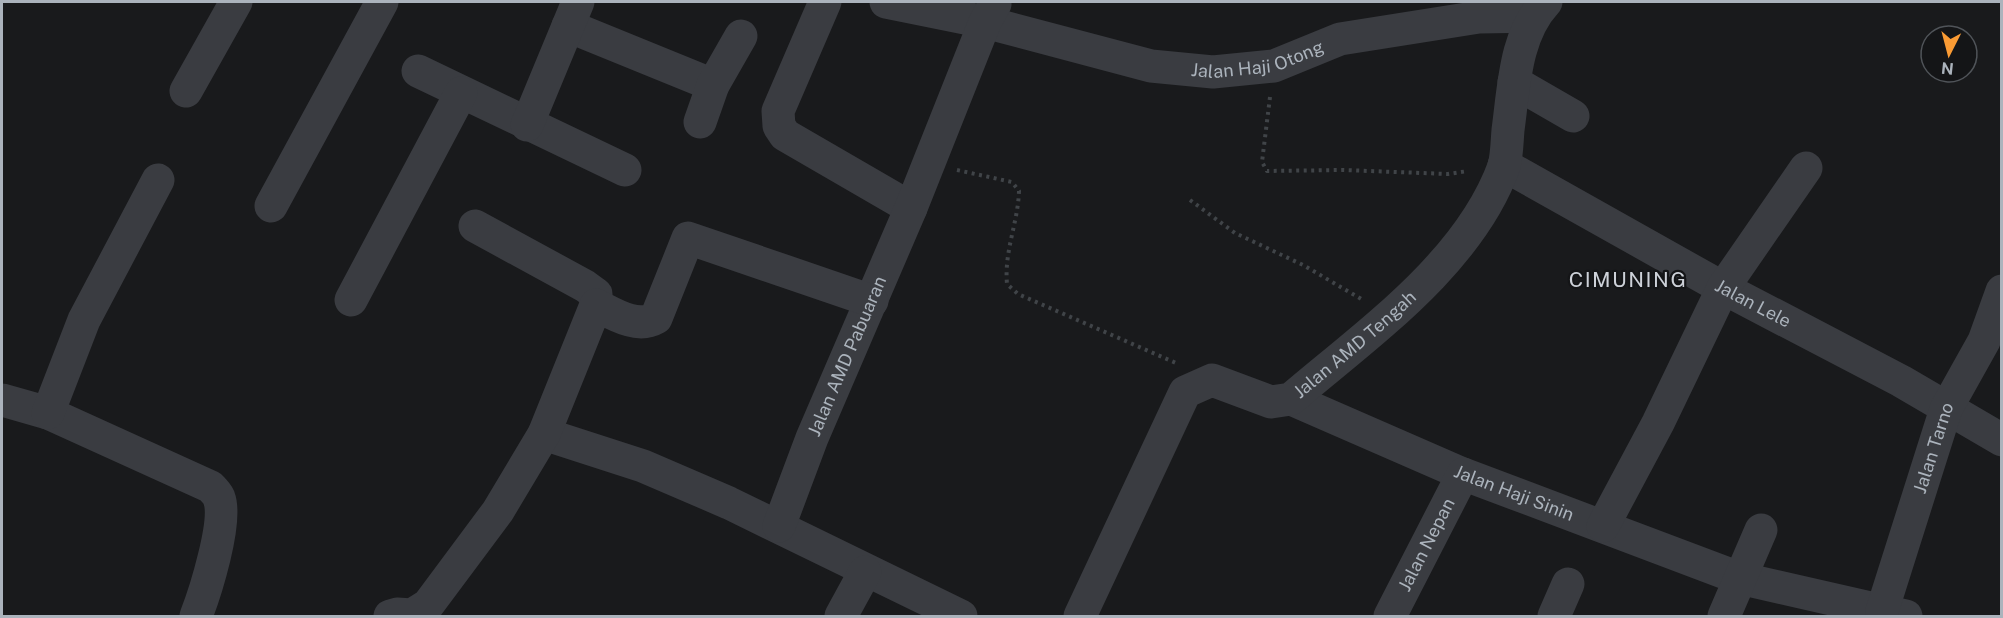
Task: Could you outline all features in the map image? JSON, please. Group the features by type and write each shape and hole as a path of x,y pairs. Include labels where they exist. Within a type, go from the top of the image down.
{"street":[{"path":"186,91 236,2"},
{"path":"271,206 382,2"},
{"path":"825,2 778,111 778,126 785,135 911,208"},
{"name":"Jalan Haji Otong","path":"886,2 991,12 1151,66 1213,72 1274,66 1340,39 1539,9"},
{"name":"Jalan AMD Tengah","path":"1212,380 1271,402 1291,399 1389,315 1467,236 1504,165 1514,82 1523,41 1539,9"},
{"name":"Jalan AMD Pabuaran","path":"778,525 812,438 872,301 991,12"},
{"path":"527,125 573,14 713,85"},
{"path":"700,122 713,85 741,36"},
{"path":"418,71 625,170"},
{"path":"1514,82 1573,116"},
{"path":"351,300 461,93"},
{"name":"Jalan Lele","path":"1504,165 1723,288 1901,381 2001,440"},
{"path":"1603,526 1658,423 1723,288 1806,168"},
{"path":"48,413 84,320 158,180"},
{"path":"390,616 412,615 429,605 498,511 544,434 596,305 596,294 585,286 474,226"},
{"path":"596,305 618,317 637,322 648,323 656,318 688,238 872,301"},
{"name":"Jalan Tarno","path":"1890,615 1946,409 1984,341 2001,291"},
{"path":"1080,616 1185,392 1212,380"},
{"name":"Jalan Haji Sinin","path":"1291,399 1464,474 1739,578 1890,615"},
{"path":"2,400 48,413 211,487 219,497 221,511 217,541 205,593 196,616"},
{"path":"544,434 643,466 778,525 865,572 961,616"},
{"name":"Jalan Nepan","path":"1390,616 1464,474"},
{"path":"1710,614 1739,578 1761,530"},
{"path":"1415,616 1443,560"},
{"path":"841,616 865,572"},
{"path":"1554,616 1568,584"}],"path":[{"path":"1274,66 1262,162 1267,171 1343,170 1448,174 1504,165"},
{"path":"928,163 1012,182 1020,191 1019,206 1005,262 1007,284 1018,294 1212,380"},
{"path":"1190,200 1235,233 1303,265 1389,315"}],"district":[{"name":"CIMUNING","path":"1628,280"}]}
